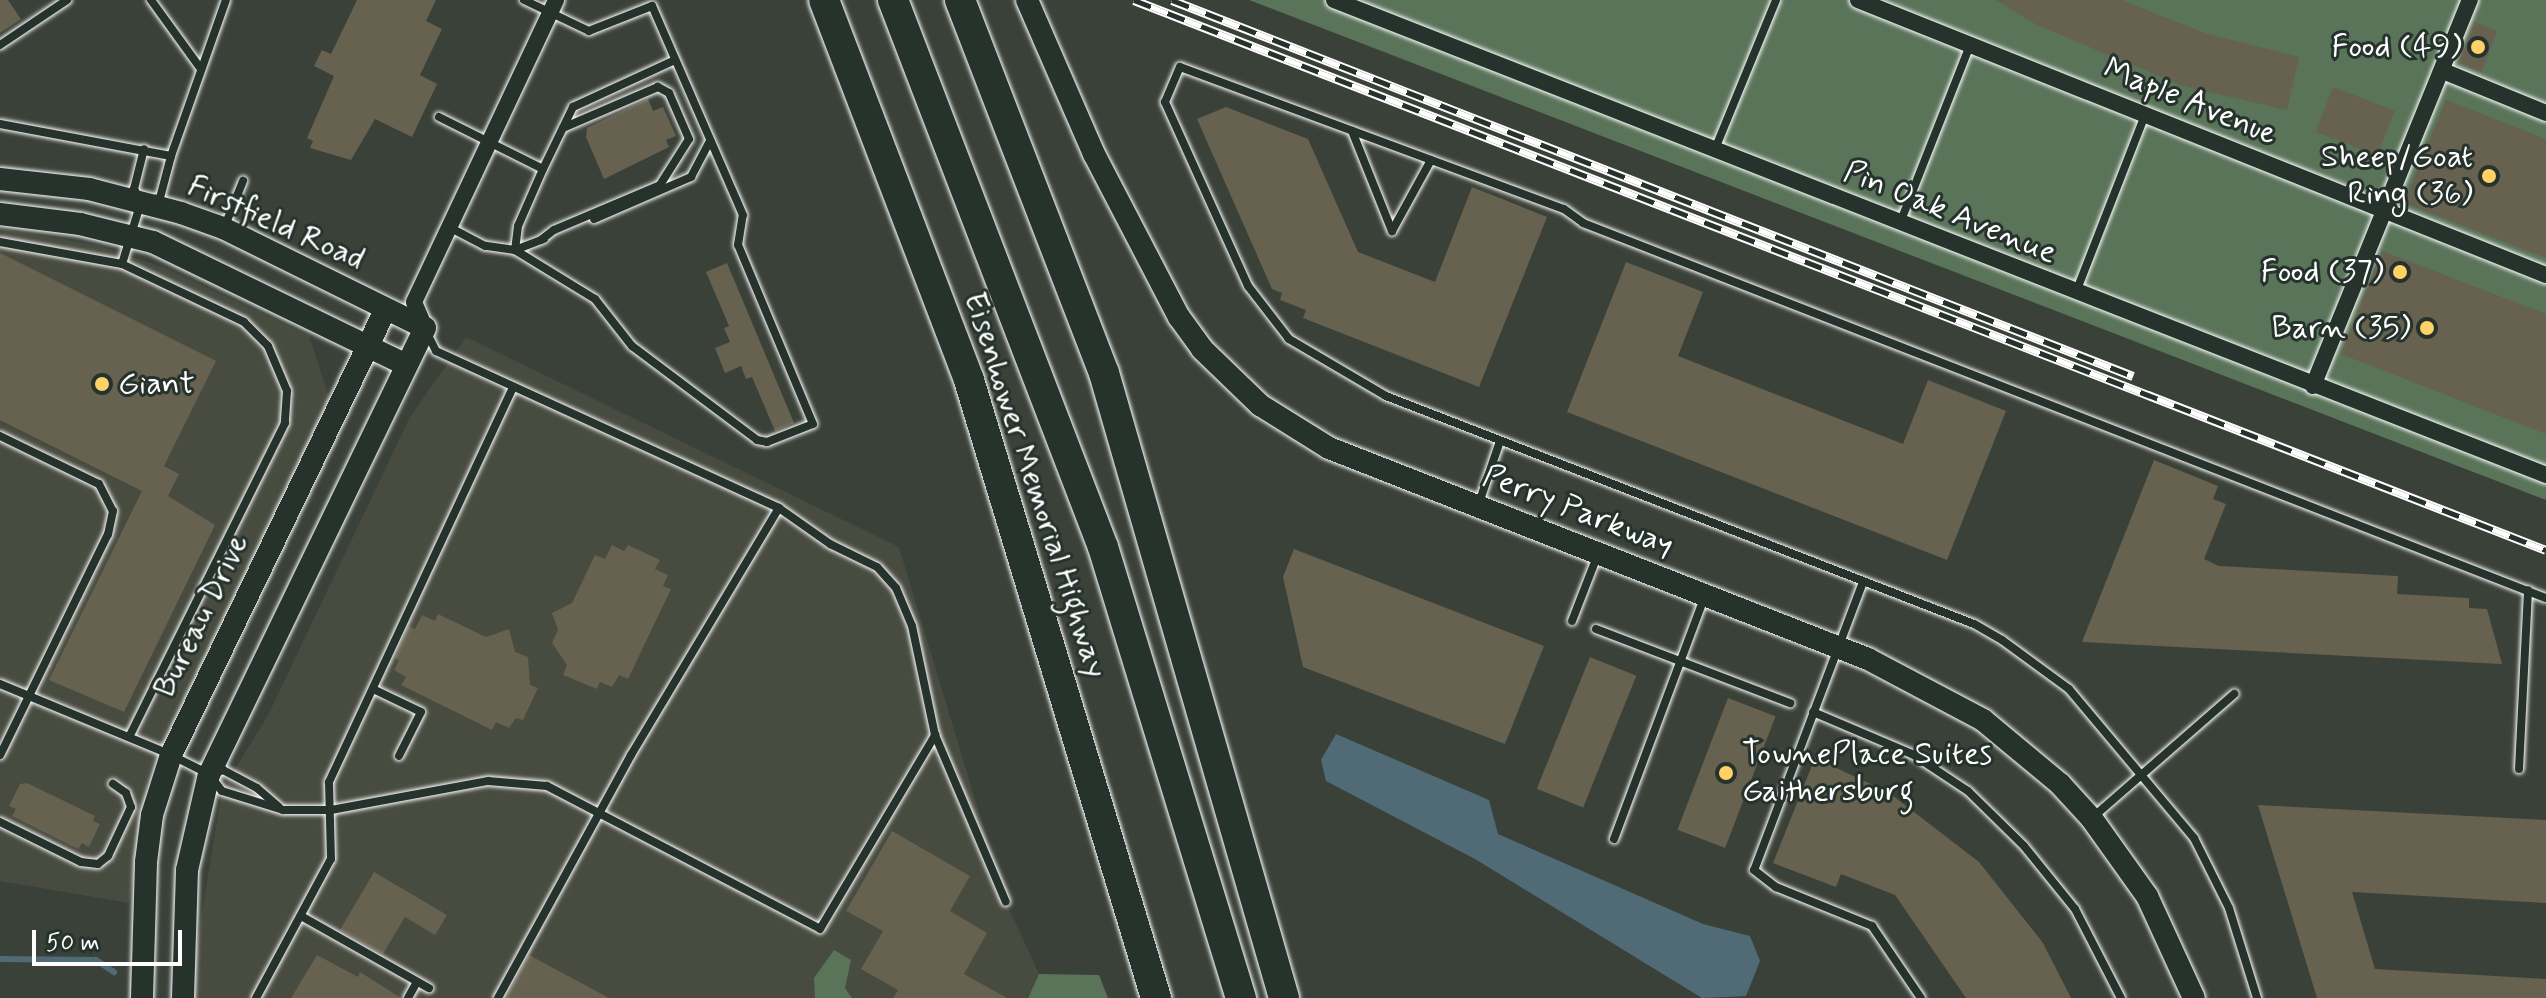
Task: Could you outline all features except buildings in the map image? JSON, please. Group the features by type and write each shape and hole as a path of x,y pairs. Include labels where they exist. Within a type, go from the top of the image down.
{"highway":[{"name":"Eisenhower Memorial Highway","path":"824,0 969,380 1156,998"},
{"path":"893,0 1103,547 1241,998"},
{"path":"960,0 1104,373 1284,998"}],"street":[{"name":"Perry Parkway","path":"1027,0 1094,154 1179,317 1202,349 1260,405 1329,448 1838,647 1938,692 1983,720 2060,784 2092,819 2147,896 2194,998"},
{"name":"Pin Oak Avenue","path":"1334,0 2546,475"},
{"name":"Maple Avenue","path":"1858,0 1886,5 1970,45 2546,275"},
{"path":"2313,386 2470,0"},
{"path":"183,998 187,870 209,774 425,328 414,302 554,6"},
{"path":"2443,71 2546,113"},
{"name":"Firstfield Road","path":"0,179 141,202 223,228 425,328"},
{"name":"Firstfield Road","path":"0,214 131,236 185,255 406,365"},
{"path":"386,309 414,302"},
{"name":"Bureau Drive","path":"142,998 146,862 152,815 171,755 386,309"}],"lane":[{"path":"0,45 67,0"},
{"path":"151,0 201,69"},
{"path":"141,202 160,198 171,156 226,0"},
{"path":"449,227 485,246 515,250 595,299 632,346 757,440 767,442 813,424 738,245 743,215 652,6 589,31 554,6 524,0"},
{"path":"1715,150 1776,0"},
{"path":"1900,223 1970,45"},
{"path":"515,250 518,226 543,169 563,128 583,99 675,60"},
{"path":"2257,998 2229,908 2194,838 2145,774 2069,689 2002,640 1974,624 1386,396 1289,339 1248,286 1165,102 1180,67 1431,160 2546,598"},
{"path":"541,240 554,230 660,185 689,139 669,93 658,87 563,128"},
{"path":"2076,293 2146,115"},
{"path":"439,117 543,169"},
{"path":"0,124 171,156"},
{"path":"1352,131 1392,231 1431,160"},
{"path":"515,250 671,189 702,163 710,141"},
{"path":"122,264 141,202 134,189 144,149"},
{"path":"223,228 243,181"},
{"path":"0,242 122,264 254,328 274,357 289,406 130,735"},
{"path":"425,328 436,351 512,389 779,508 830,544 877,567 896,588 912,626 935,735 1006,902"},
{"path":"406,365 436,351"},
{"path":"256,998 331,859 329,782 512,389"},
{"path":"0,436 99,484 112,503 108,534 0,755"},
{"path":"1478,506 1500,441"},
{"path":"498,998 779,508"},
{"path":"1572,621 1598,553"},
{"path":"1863,582 1754,870 1776,887 1872,926 1921,998"},
{"path":"2519,769 2528,590"},
{"path":"1614,839 1705,595"},
{"path":"1596,629 1790,703"},
{"path":"0,684 130,735 209,774 222,791 283,810 331,810 459,785 521,780 603,811 820,929 935,735"},
{"path":"373,689 421,712 399,756"},
{"path":"2092,819 2234,694"},
{"path":"1813,712 1912,754 1968,791 2024,846 2075,909 2121,998"},
{"path":"209,774 223,770 257,788 283,810"},
{"path":"0,822 81,862 98,864 108,856 131,807 126,793 113,784"},
{"path":"301,916 429,988"},
{"path":"408,998 417,982"}],"shaded area":[{"path":"0,229 96,245 163,267 309,336 331,403 149,772 129,903 0,881"},
{"path":"466,337 899,547 1006,902 1039,974 1027,998 188,998 222,791 269,713 410,417"}],"green space":[{"path":"1249,0 2546,0 2546,500"},
{"path":"834,950 851,960 845,988 852,998 815,998 814,978"},
{"path":"1039,974 1099,975 1108,998 1028,998"}],"water":[{"path":"1336,734 1489,800 1498,834 1703,924 1750,936 1760,961 1746,996 1702,998 1475,859 1326,781 1321,760"}],"waterway":[{"path":"0,959 96,960 114,972"}],"railway":[{"path":"1134,0 2546,550"},
{"path":"1172,0 2133,376"}],"place":[{"name":"Food (49)","path":"2478,47"},
{"name":"Sheep/Goat Ring (36)","path":"2489,176"},
{"name":"Food (37)","path":"2400,272"},
{"name":"Barn (35)","path":"2427,328"},
{"name":"Giant","path":"102,384"},
{"name":"TownePlace Suites Gaithersburg","path":"1726,773"}]}
